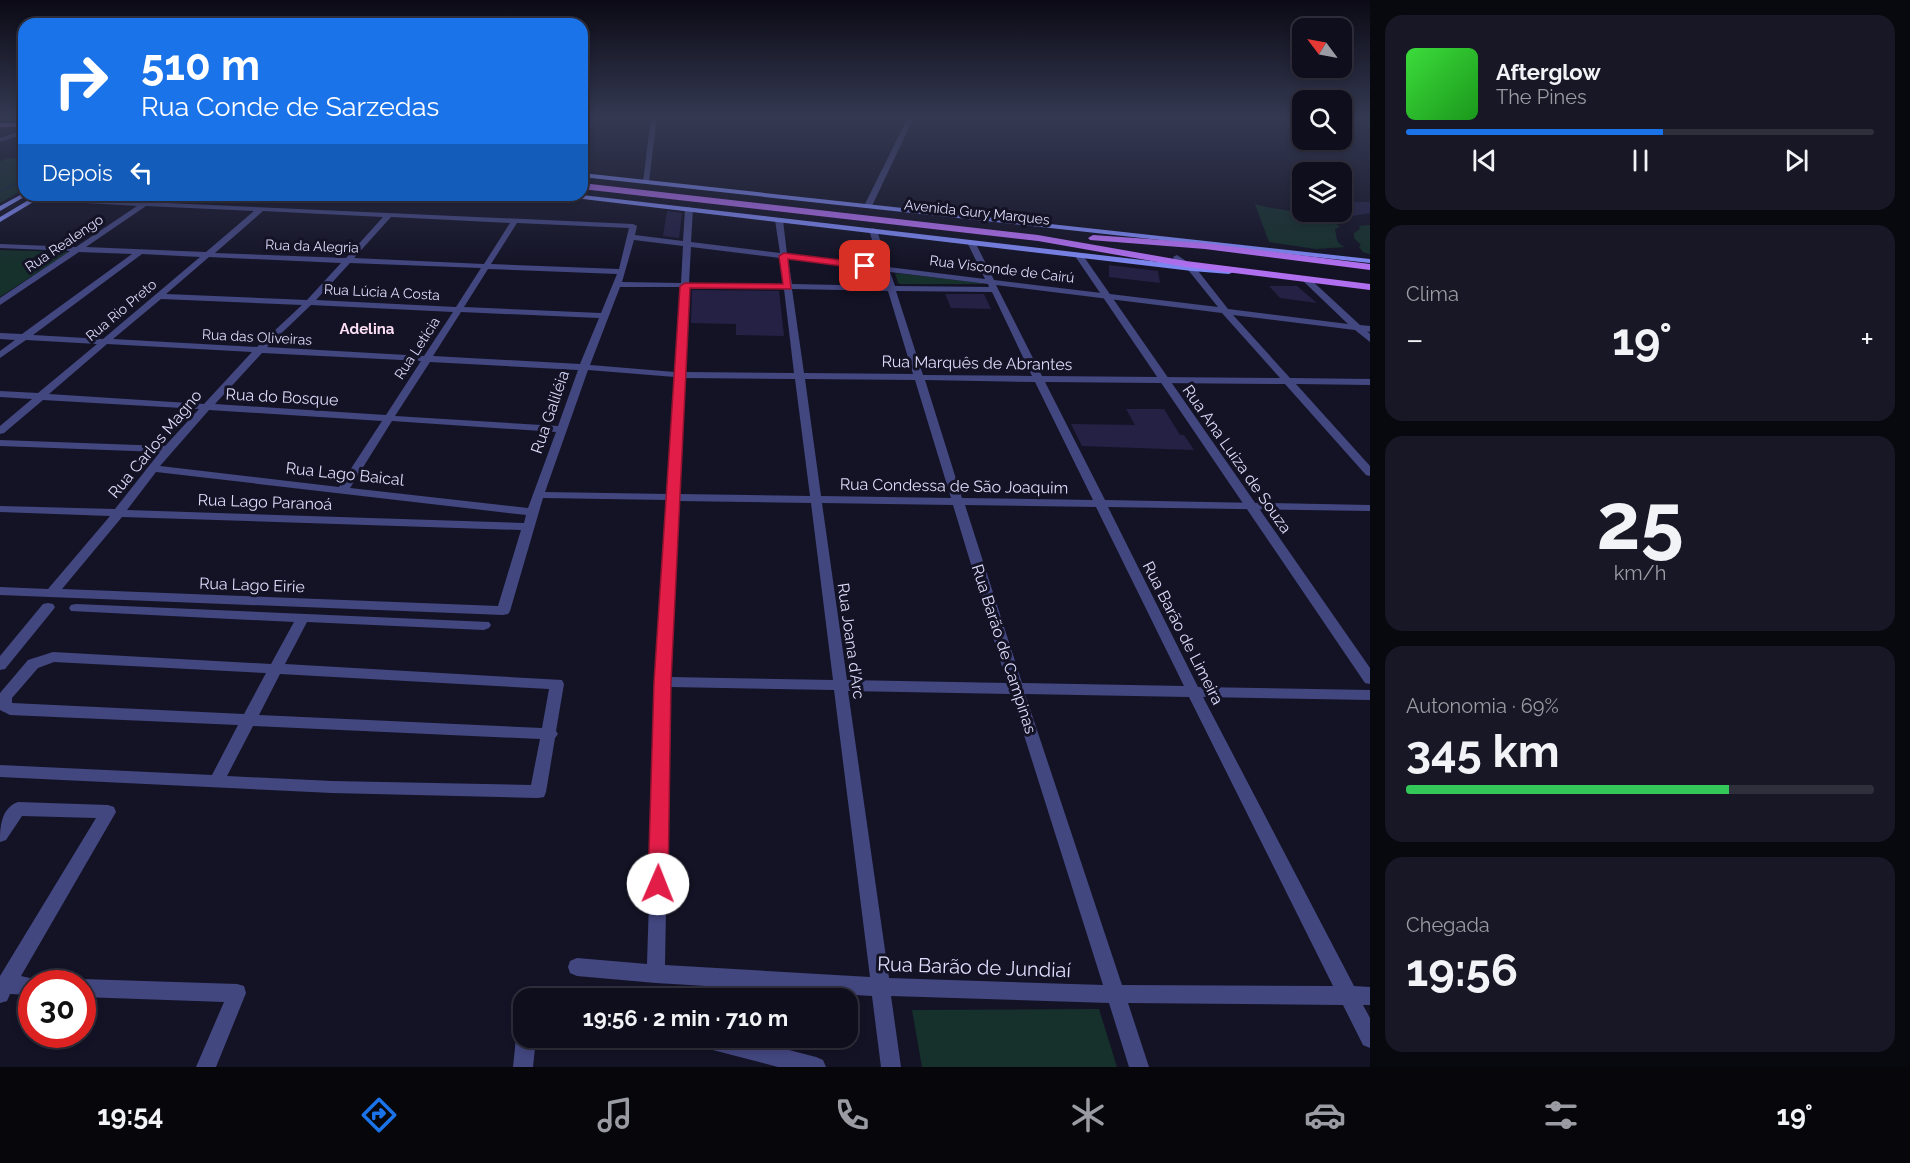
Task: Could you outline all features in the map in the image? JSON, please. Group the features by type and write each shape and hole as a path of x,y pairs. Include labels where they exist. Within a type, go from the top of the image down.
{"main road":[{"name":"Avenida Gury Marques","path":"588,176 1370,261"},
{"name":"Avenida Gury Marques","path":"588,184 1088,237 1205,246 1370,267"},
{"name":"Avenida Gury Marques","path":"588,184 1038,238 1189,267"},
{"name":"Avenida Gury Marques","path":"588,198 1079,256 1370,287"},
{"path":"0,214 18,200"},
{"path":"0,214 29,201"},
{"path":"1191,242 1205,246"},
{"path":"1223,249 1173,252 1177,257 1196,264 1241,272"},
{"path":"1258,254 1299,254"}],"street":[{"path":"646,182 648,167"},
{"path":"868,206 887,167"},
{"path":"90,201 515,221"},
{"name":"Rua Realengo","path":"0,302 143,205"},
{"path":"656,974 663,682 689,209"},
{"name":"Rua Rio Preto","path":"0,431 260,210"},
{"name":"Rua Carlos Magno","path":"0,665 168,449 259,350 309,303 389,215"},
{"name":"Rua Joana d'Arc","path":"779,220 891,1067"},
{"name":"Rua Galiléia","path":"503,611 538,495 584,367 622,272 633,226 515,221"},
{"name":"Rua Letícia","path":"342,491 515,221"},
{"name":"Rua Barão de Campinas","path":"873,230 1016,688 1139,1067"},
{"name":"Rua Visconde de Cairú","path":"630,237 885,268 992,286 1105,296 1370,329"},
{"name":"Rua Barão de Limeira","path":"971,242 1193,691 1370,1038"},
{"name":"Rua da Alegria","path":"0,246 622,272"},
{"path":"0,355 140,252"},
{"name":"Rua Ana Luiza de Souza","path":"1079,256 1370,679"},
{"path":"1177,257 1189,267 1370,473"},
{"path":"1305,279 1370,339"},
{"path":"617,284 891,289 992,286"},
{"name":"Rua Lúcia A Costa","path":"159,296 604,316"},
{"name":"Rua das Oliveiras","path":"0,336 584,367"},
{"name":"Rua Marquês de Abrantes","path":"584,367 680,375 1370,382"},
{"name":"Rua do Bosque","path":"0,394 563,429"},
{"path":"0,444 168,449"},
{"name":"Rua Lago Baical","path":"154,469 533,512"},
{"name":"Rua Condessa de São Joaquim","path":"538,495 1370,508"},
{"name":"Rua Lago Paranoá","path":"0,509 529,527"},
{"name":"Rua Lago Eirie","path":"0,591 49,600 503,611"},
{"path":"76,608 484,625"},
{"path":"216,782 303,617"},
{"path":"0,771 216,782 538,792 550,734 557,684 54,657 33,664 4,697 4,706 10,709 550,734"},
{"path":"663,682 1370,695"},
{"path":"0,835 18,809 108,812 3,990"},
{"name":"Rua Barão de Jundiaí","path":"577,967 656,974 880,986 1115,994 1370,996"},
{"path":"3,990 18,988"},
{"path":"96,988 237,993 206,1067"},
{"path":"523,1067 525,1048"},
{"path":"743,1048 816,1067"}],"green space":[{"path":"0,167 18,167 18,192 0,203"},
{"path":"1255,204 1292,212 1292,222 1333,222 1340,227 1335,229 1338,242 1345,247 1316,249 1269,242"},
{"path":"1370,225 1369,254 1363,252 1359,247 1361,245 1354,238 1354,233 1360,229 1359,226"},
{"path":"0,250 69,252 0,297"},
{"path":"895,273 983,284 901,284 898,283"},
{"path":"1099,1009 1117,1067 922,1067 912,1010"}],"building":[{"path":"1352,202 1370,202 1370,213 1352,216"},
{"path":"667,211 682,213 679,238 663,236"},
{"path":"1109,265 1158,271 1160,283 1109,277"},
{"path":"1269,286 1297,286 1317,303 1280,298"},
{"path":"692,290 779,291 784,336 736,335 736,324 691,323"},
{"path":"945,294 984,294 991,309 951,308"},
{"path":"1126,409 1164,409 1180,435 1184,435 1194,450 1082,446 1071,424 1135,425"}],"waterway":[{"path":"0,191 18,183"}],"district":[{"name":"Adelina","path":"367,329"}],"route":[{"path":"658,884 663,682 685,286 788,287 784,256 865,266"}]}
